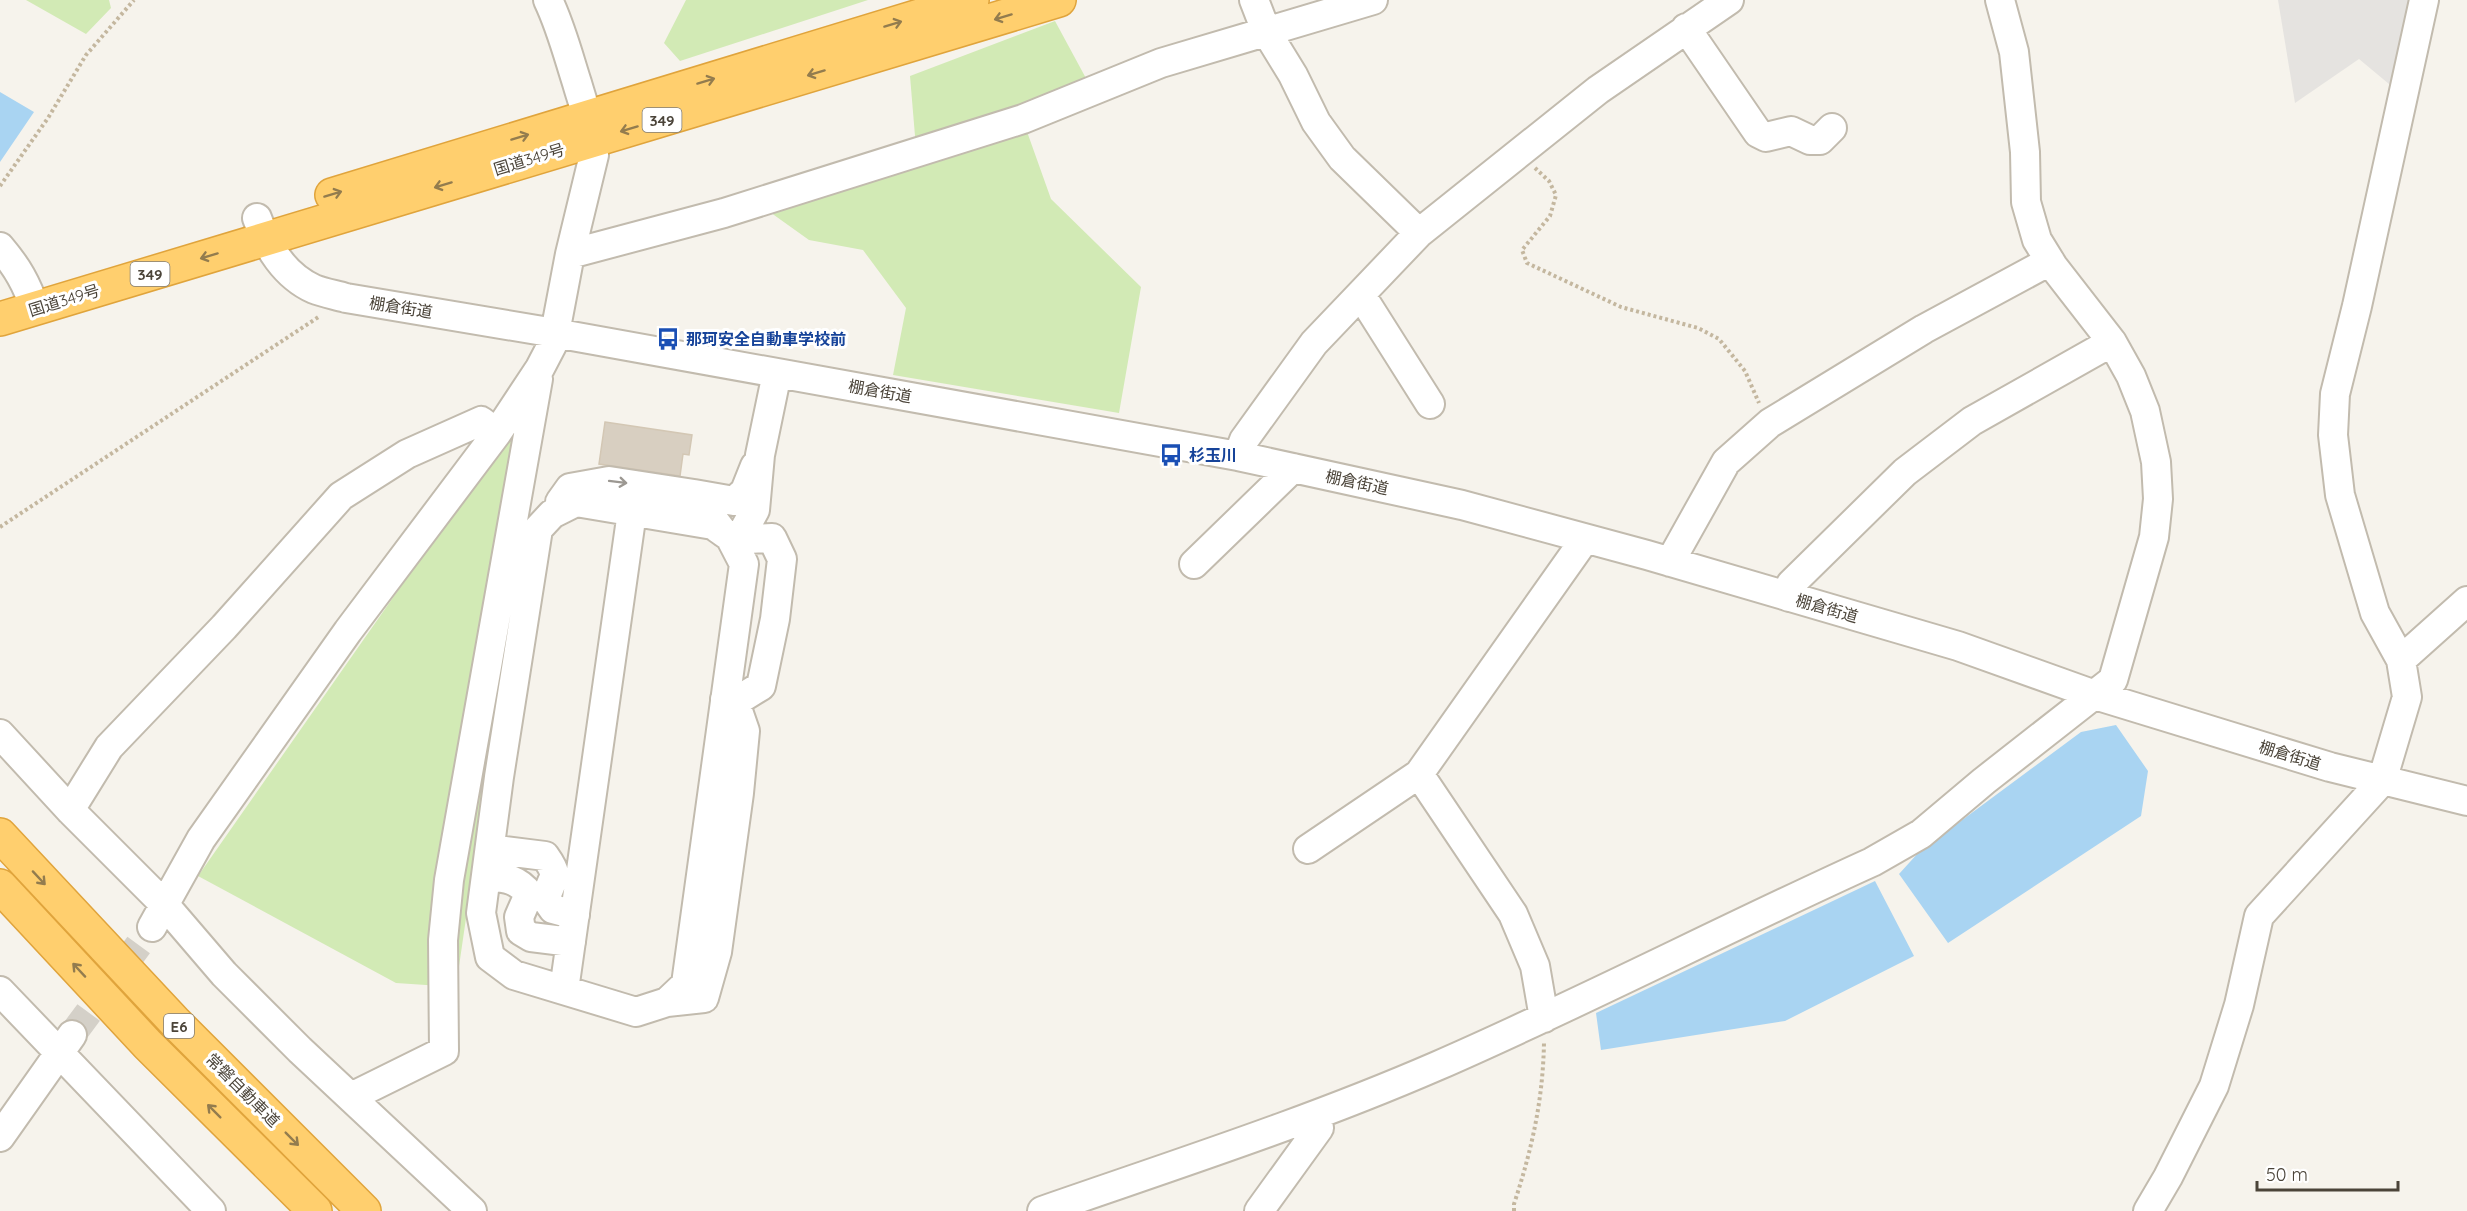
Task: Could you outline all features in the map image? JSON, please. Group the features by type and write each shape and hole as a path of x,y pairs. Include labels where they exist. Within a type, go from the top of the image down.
{"highway":[{"name":"国道349号","path":"590,129 972,0"},
{"name":"国道349号","path":"0,319 21,297 590,129 1059,0"},
{"name":"常磐自動車道","path":"0,835 176,1023 364,1211"},
{"name":"E6","path":"0,886 148,1045 315,1211"}],"street":[{"path":"158,915 201,839 348,631 497,433 540,368 552,345 570,254 592,169 590,129 557,18 548,0"},
{"path":"1254,0 1266,31 1293,75 1316,122 1342,158 1419,233"},
{"path":"570,254 724,213 1023,119 1161,63 1373,0"},
{"path":"1239,456 1244,440 1314,343 1419,233 1598,90 1686,27 1730,0"},
{"path":"1042,1211 1317,1116 1436,1067 1872,862 1921,834 1984,781 2114,680 2154,537 2157,499 2156,462 2145,411 2131,376 2112,342 2050,261 2037,240 2026,201 2025,152 2014,52 2000,0"},
{"path":"2148,1211 2168,1178 2214,1086 2239,1005 2259,916 2382,781 2406,697 2401,660 2375,613 2340,495 2333,435 2335,394 2357,306 2424,0"},
{"path":"1686,27 1758,134 1766,137 1791,131 1810,140 1820,140 1832,128"},
{"name":"棚倉街道","path":"261,228 292,275 314,289 346,298 555,333 1239,456 1462,505 1670,562 1958,646 2095,695 2382,781 2467,801"},
{"path":"0,248 17,267 21,297"},
{"path":"1670,562 1726,462 1770,423 1924,329 2050,261"},
{"path":"1361,295 1430,404"},
{"path":"1789,597 1791,584 1905,472 1971,421 2112,342"},
{"path":"351,1097 444,1051 443,940 449,880 540,368"},
{"path":"729,539 755,510 760,455 777,373"},
{"path":"70,810 109,747 224,627 341,496 406,454 481,421 497,433"},
{"path":"694,494 729,539 744,564 730,700 686,984 668,1002 636,1012 514,975 490,957 481,914 501,766 538,529 570,489 609,481 694,494 734,501 745,491 760,455"},
{"path":"1194,564 1293,468"},
{"path":"552,514 576,502 713,525 729,539 772,538 782,559 775,619 761,686 730,700"},
{"path":"564,990 632,512"},
{"path":"1308,849 1419,774 1585,539"},
{"path":"2401,660 2467,601"},
{"path":"0,734 70,810 158,915 224,974 300,1050 472,1211"},
{"path":"1419,774 1513,914 1535,966 1544,1018"},
{"path":"488,862 545,856 555,870 555,880 549,888 546,899 573,928"},
{"path":"488,862 522,884 529,894 519,917 521,931 531,938 573,928"},
{"path":"0,991 65,1044 211,1211"},
{"path":"0,1137 65,1044"},
{"path":"1259,1211 1318,1128 1317,1116"}],"path":[{"path":"0,186 48,118 86,55 134,0"},
{"path":"1518,153 1549,181 1556,195 1550,216 1522,250 1527,264 1621,307 1698,328 1719,339 1745,371 1761,407 1755,436"},
{"path":"0,527 346,298"},
{"path":"1514,1211 1514,1204 1530,1156 1543,1078 1544,1018"}],"green space":[{"path":"26,0 109,0 111,8 86,34"},
{"path":"686,0 868,0 680,61 664,43"},
{"path":"1055,21 1088,82 1020,112 1051,199 1141,287 1119,413 893,375 906,308 863,250 809,240 767,210 917,160 910,76"},
{"path":"540,410 456,987 396,983 198,876 523,412"}],"shaded area":[{"path":"2278,0 2413,0 2395,89 2359,59 2295,103"}],"water":[{"path":"0,92 34,112 0,162"},
{"path":"2116,725 2148,771 2141,816 1948,943 1899,874 1919,852 2081,732"},
{"path":"1875,881 1914,956 1785,1021 1601,1050 1596,1013"}],"building":[{"path":"605,422 692,435 689,455 683,454 680,476 599,464"}],"tunnel":[{"path":"72,1035 152,927"}],"place":[{"name":"那珂安全自動車学校前","path":"668,339"},
{"name":"杉玉川","path":"1171,455"}]}
